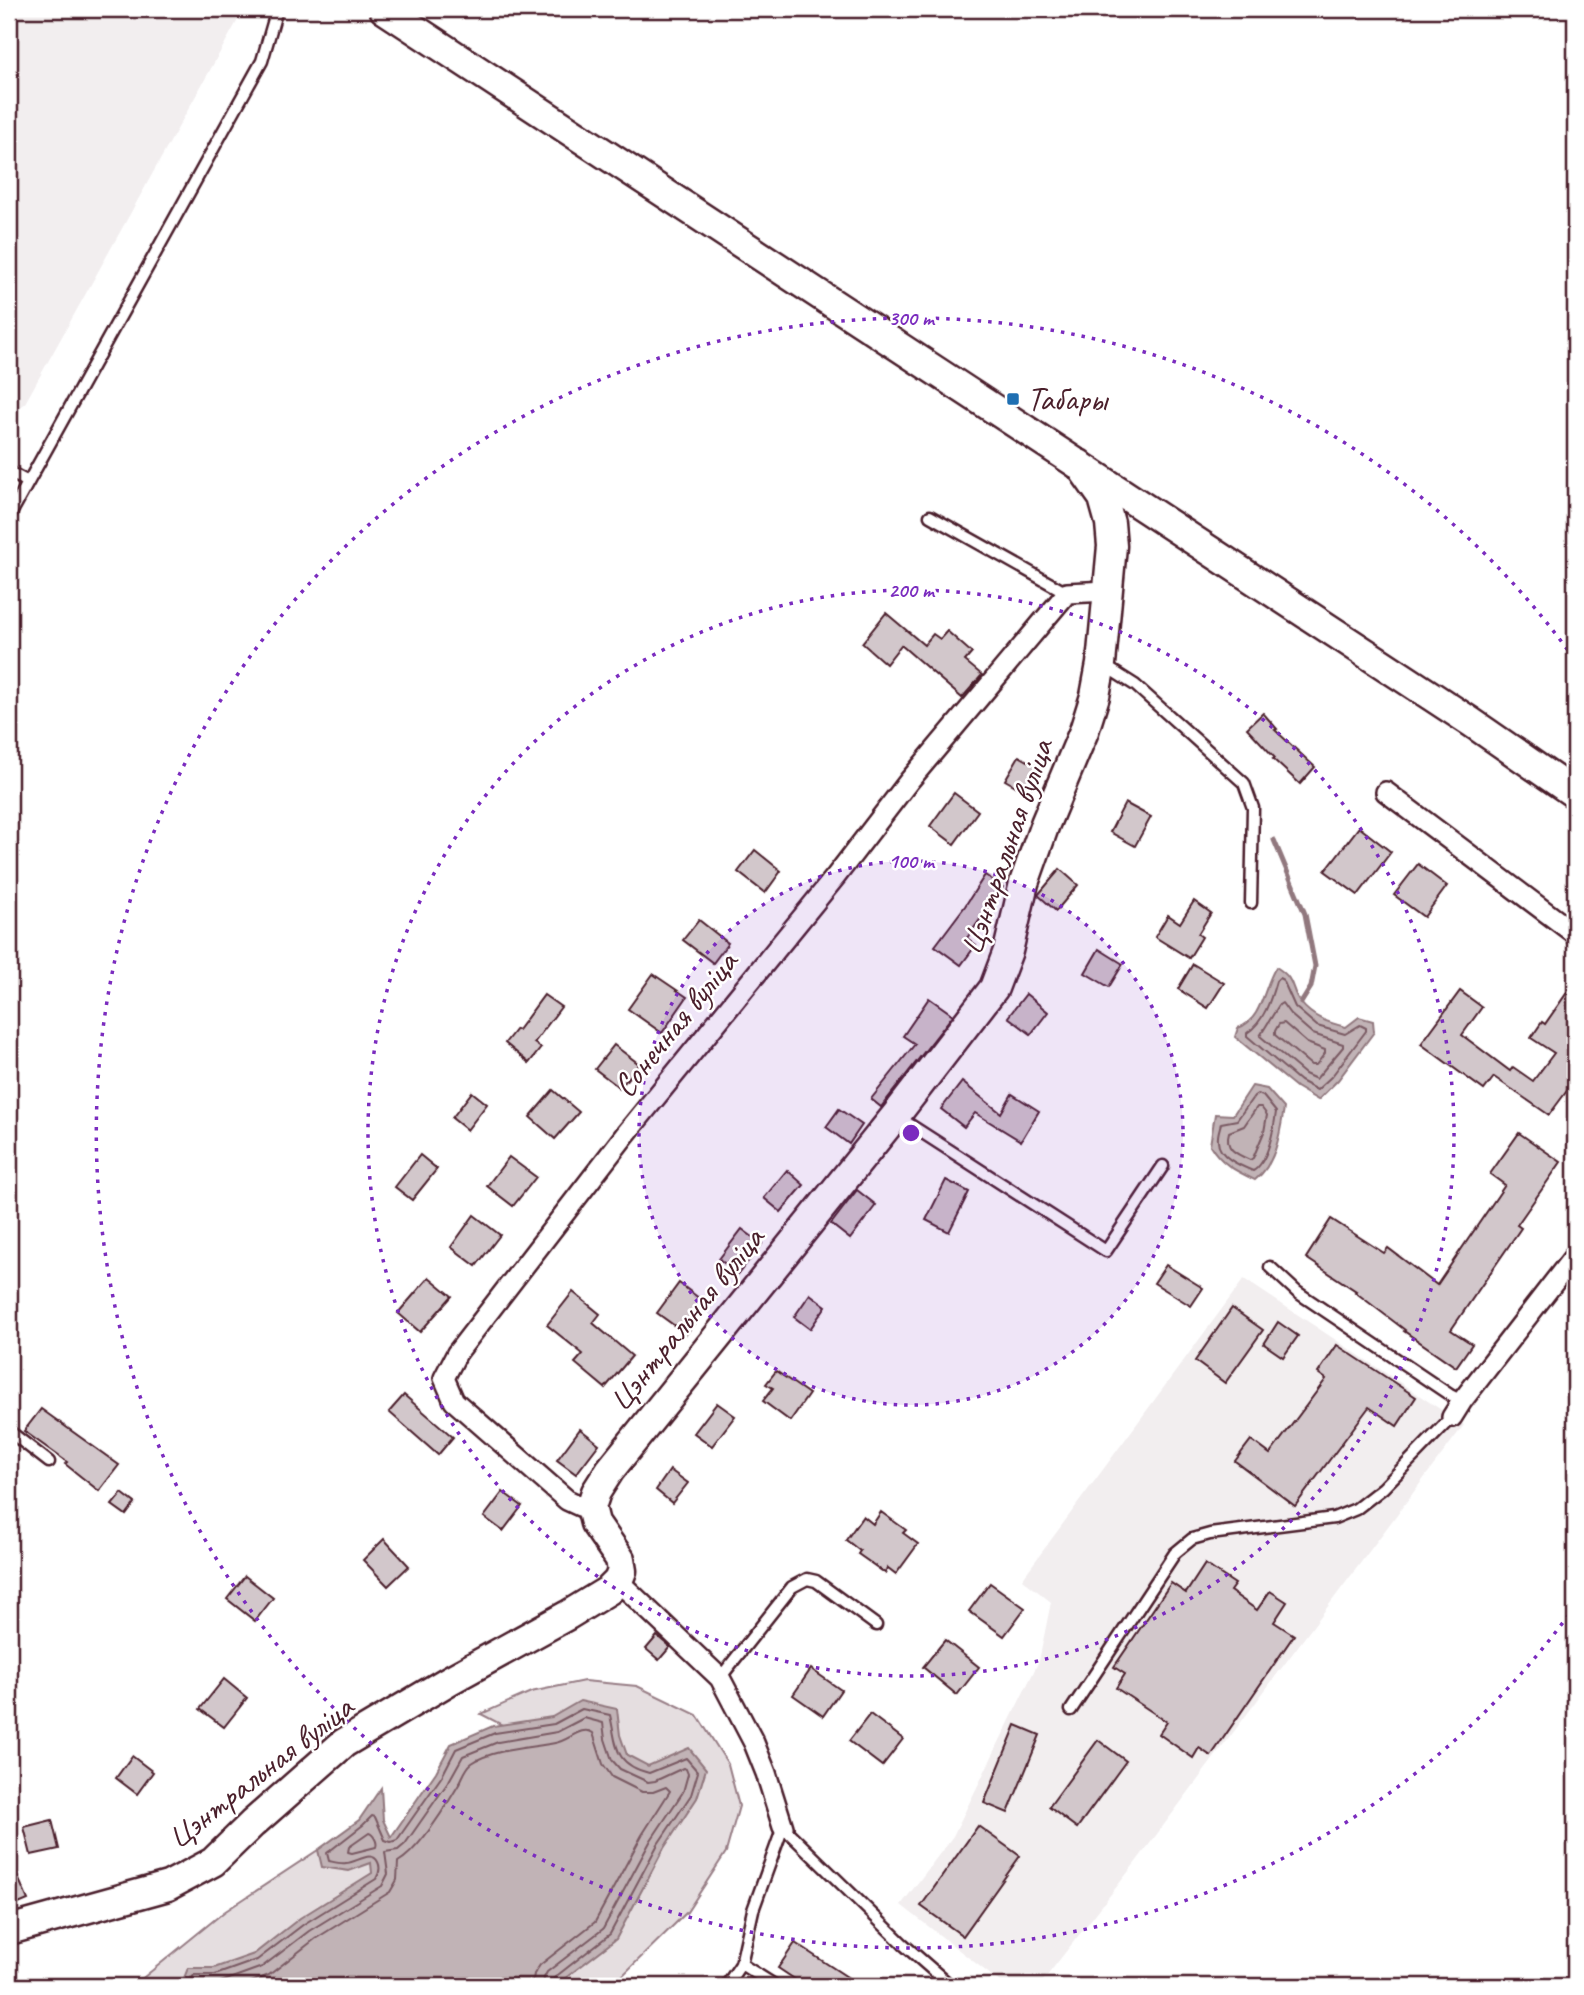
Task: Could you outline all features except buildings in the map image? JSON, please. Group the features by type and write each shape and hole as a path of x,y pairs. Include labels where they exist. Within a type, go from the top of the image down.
{"street":[{"path":"384,9 1460,715 1575,794"},
{"name":"Цэнтральная вуліца","path":"592,1507 596,1492 610,1470 994,988 1008,951 1024,883 1045,824 1084,731 1101,664 1112,546 1110,523 1103,498 1079,464"},
{"path":"1112,546 1130,521 1140,518 1171,525"},
{"path":"1067,593 1108,592"},
{"name":"Сонечная вуліца","path":"592,1507 580,1506 567,1500 454,1401 444,1378 457,1353 625,1135 836,876 909,781 1067,593"},
{"path":"1386,792 1575,934"},
{"path":"1457,1409 1575,1255"},
{"path":"592,1507 595,1523 620,1559 622,1572 618,1581 720,1678 754,1743 783,1826"},
{"name":"Цэнтральная вуліца","path":"9,1930 168,1886 213,1862 344,1743 450,1680 568,1615 609,1590 618,1581"}],"lane":[{"path":"9,517 262,61 277,9"},
{"path":"9,472 28,482"},
{"path":"930,516 1067,593"},
{"path":"1101,664 1135,685 1244,783 1253,808 1251,903"},
{"path":"895,1115 1106,1251 1163,1166"},
{"path":"1071,1710 1175,1553 1192,1539 1209,1534 1334,1518 1356,1509 1383,1488 1457,1409 1450,1395 1297,1292 1270,1267"},
{"path":"9,1431 50,1462"},
{"path":"720,1678 792,1587 807,1579 816,1581 876,1625"},
{"path":"726,1986 741,1964 754,1910 783,1826 903,1944 951,1986"},
{"path":"741,1964 776,1986"}],"shaded area":[{"path":"9,9 244,9 25,403 18,408 9,406"},
{"path":"1244,1279 1464,1425 1136,1862 1039,1986 1005,1986 901,1905 953,1836 1039,1661 1051,1602 1022,1579"},
{"path":"584,1681 637,1686 697,1715 728,1764 739,1806 726,1852 687,1912 616,1982 606,1986 499,1986 664,1777 518,1733 481,1714 531,1692"},
{"path":"350,1849 390,1873 238,1986 133,1986 224,1912 318,1850"}],"water":[{"path":"1276,967 1290,980 1301,1003 1316,1016 1346,1027 1359,1017 1373,1021 1374,1032 1338,1080 1318,1100 1296,1087 1235,1037 1238,1028 1246,1024 1258,1010"},
{"path":"1252,1086 1267,1089 1284,1108 1279,1138 1272,1157 1268,1166 1255,1180 1224,1162 1210,1145 1215,1114 1233,1115"},
{"path":"580,1701 617,1709 620,1735 627,1755 648,1766 689,1748 706,1769 697,1798 664,1848 616,1939 555,1986 181,1986 188,1968 214,1968 254,1954 300,1918 372,1873 371,1863 349,1871 322,1867 318,1850 359,1820 381,1788 383,1820 391,1837 436,1772 451,1744 493,1726 552,1717"}],"waterway":[{"path":"1274,840 1305,914 1315,966 1311,987 1301,1003"}],"place":[{"name":"Табары","path":"1013,399"}]}
